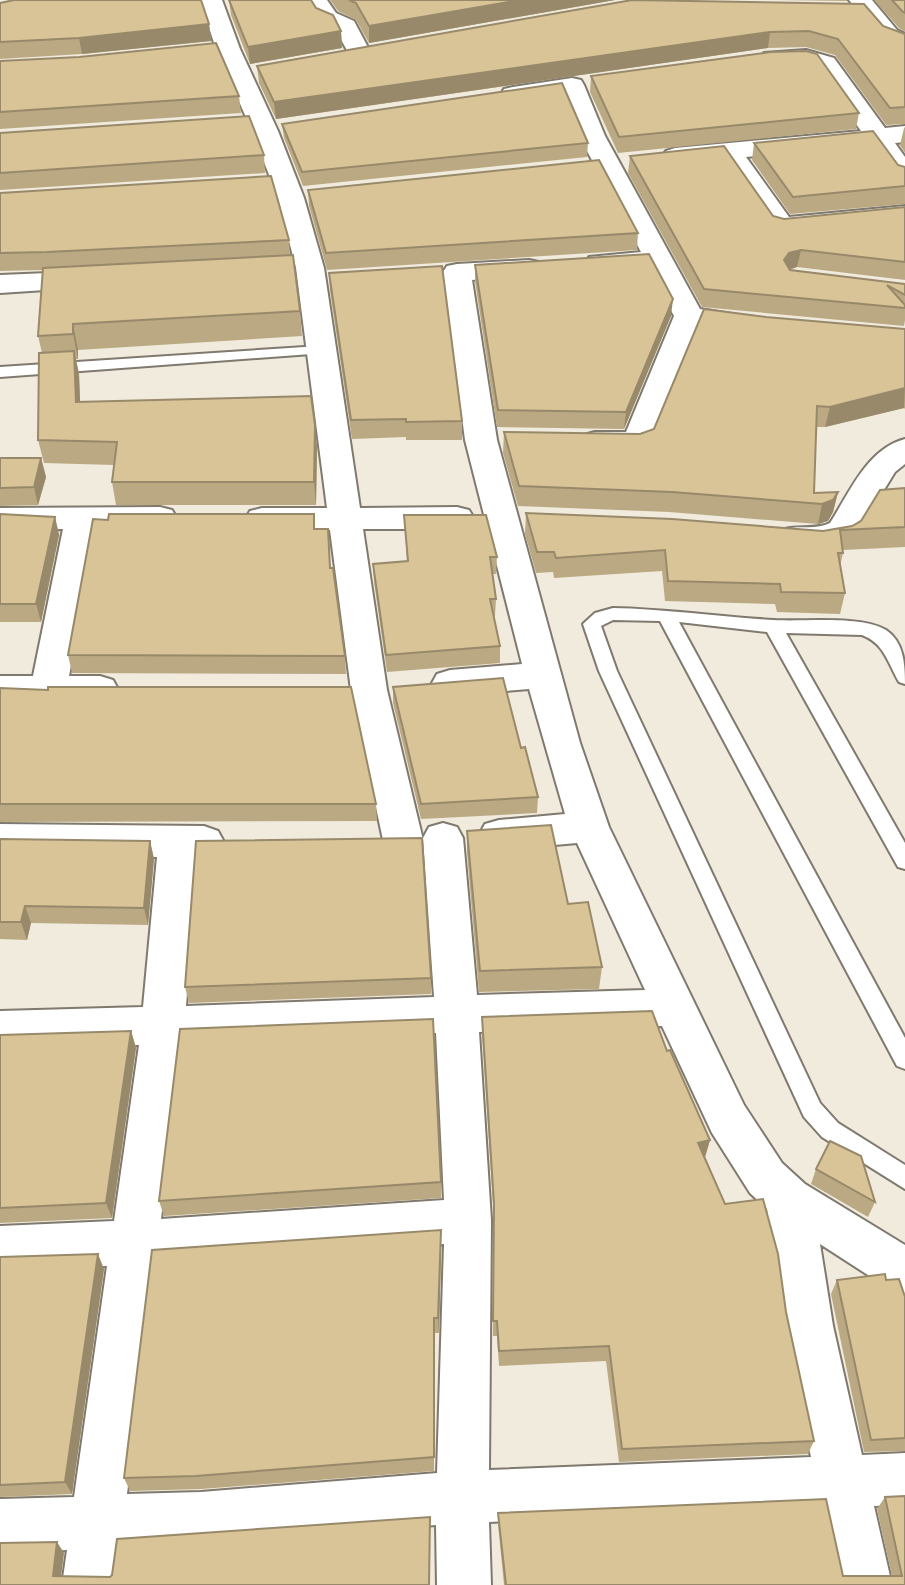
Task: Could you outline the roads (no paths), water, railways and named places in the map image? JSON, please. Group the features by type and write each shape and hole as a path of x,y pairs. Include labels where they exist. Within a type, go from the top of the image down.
{"street":[{"path":"316,0 327,18 346,26 359,53"},
{"path":"220,4 246,95 287,190 310,275 369,690 405,839 451,915 468,1220 462,1497 464,1585"},
{"path":"858,7 889,35 905,43"},
{"path":"333,58 386,49"},
{"path":"755,60 806,57 825,63 905,175"},
{"path":"482,98 585,83 592,136 592,164 659,259 689,316 638,442 573,441"},
{"path":"592,164 905,134"},
{"path":"729,151 782,226 905,214"},
{"path":"659,259 444,273 520,519 542,676 589,827 728,1119 766,1178 789,1199 902,1260"},
{"path":"0,284 120,279"},
{"path":"689,316 776,327"},
{"path":"771,535 818,538 835,536 842,531 883,465 901,456"},
{"path":"48,689 82,518"},
{"path":"0,519 184,518"},
{"path":"235,519 520,519"},
{"path":"333,690 369,690 542,676"},
{"path":"0,689 139,690"},
{"path":"405,839 589,827"},
{"path":"0,839 242,841"},
{"path":"89,1585 163,1026 178,842"},
{"path":"0,1030 675,1007"},
{"path":"789,1199 808,1326 865,1585"},
{"path":"0,1248 135,1243 468,1220"},
{"path":"0,1526 98,1524 462,1497 905,1479"}],"lane":[{"path":"0,372 320,350"},
{"path":"905,677 888,643 880,635 848,627 773,626 666,615 613,614 601,617 593,624 608,671 812,1110 830,1130 905,1178"},
{"path":"666,615 905,1059"},
{"path":"773,626 905,861"}]}
